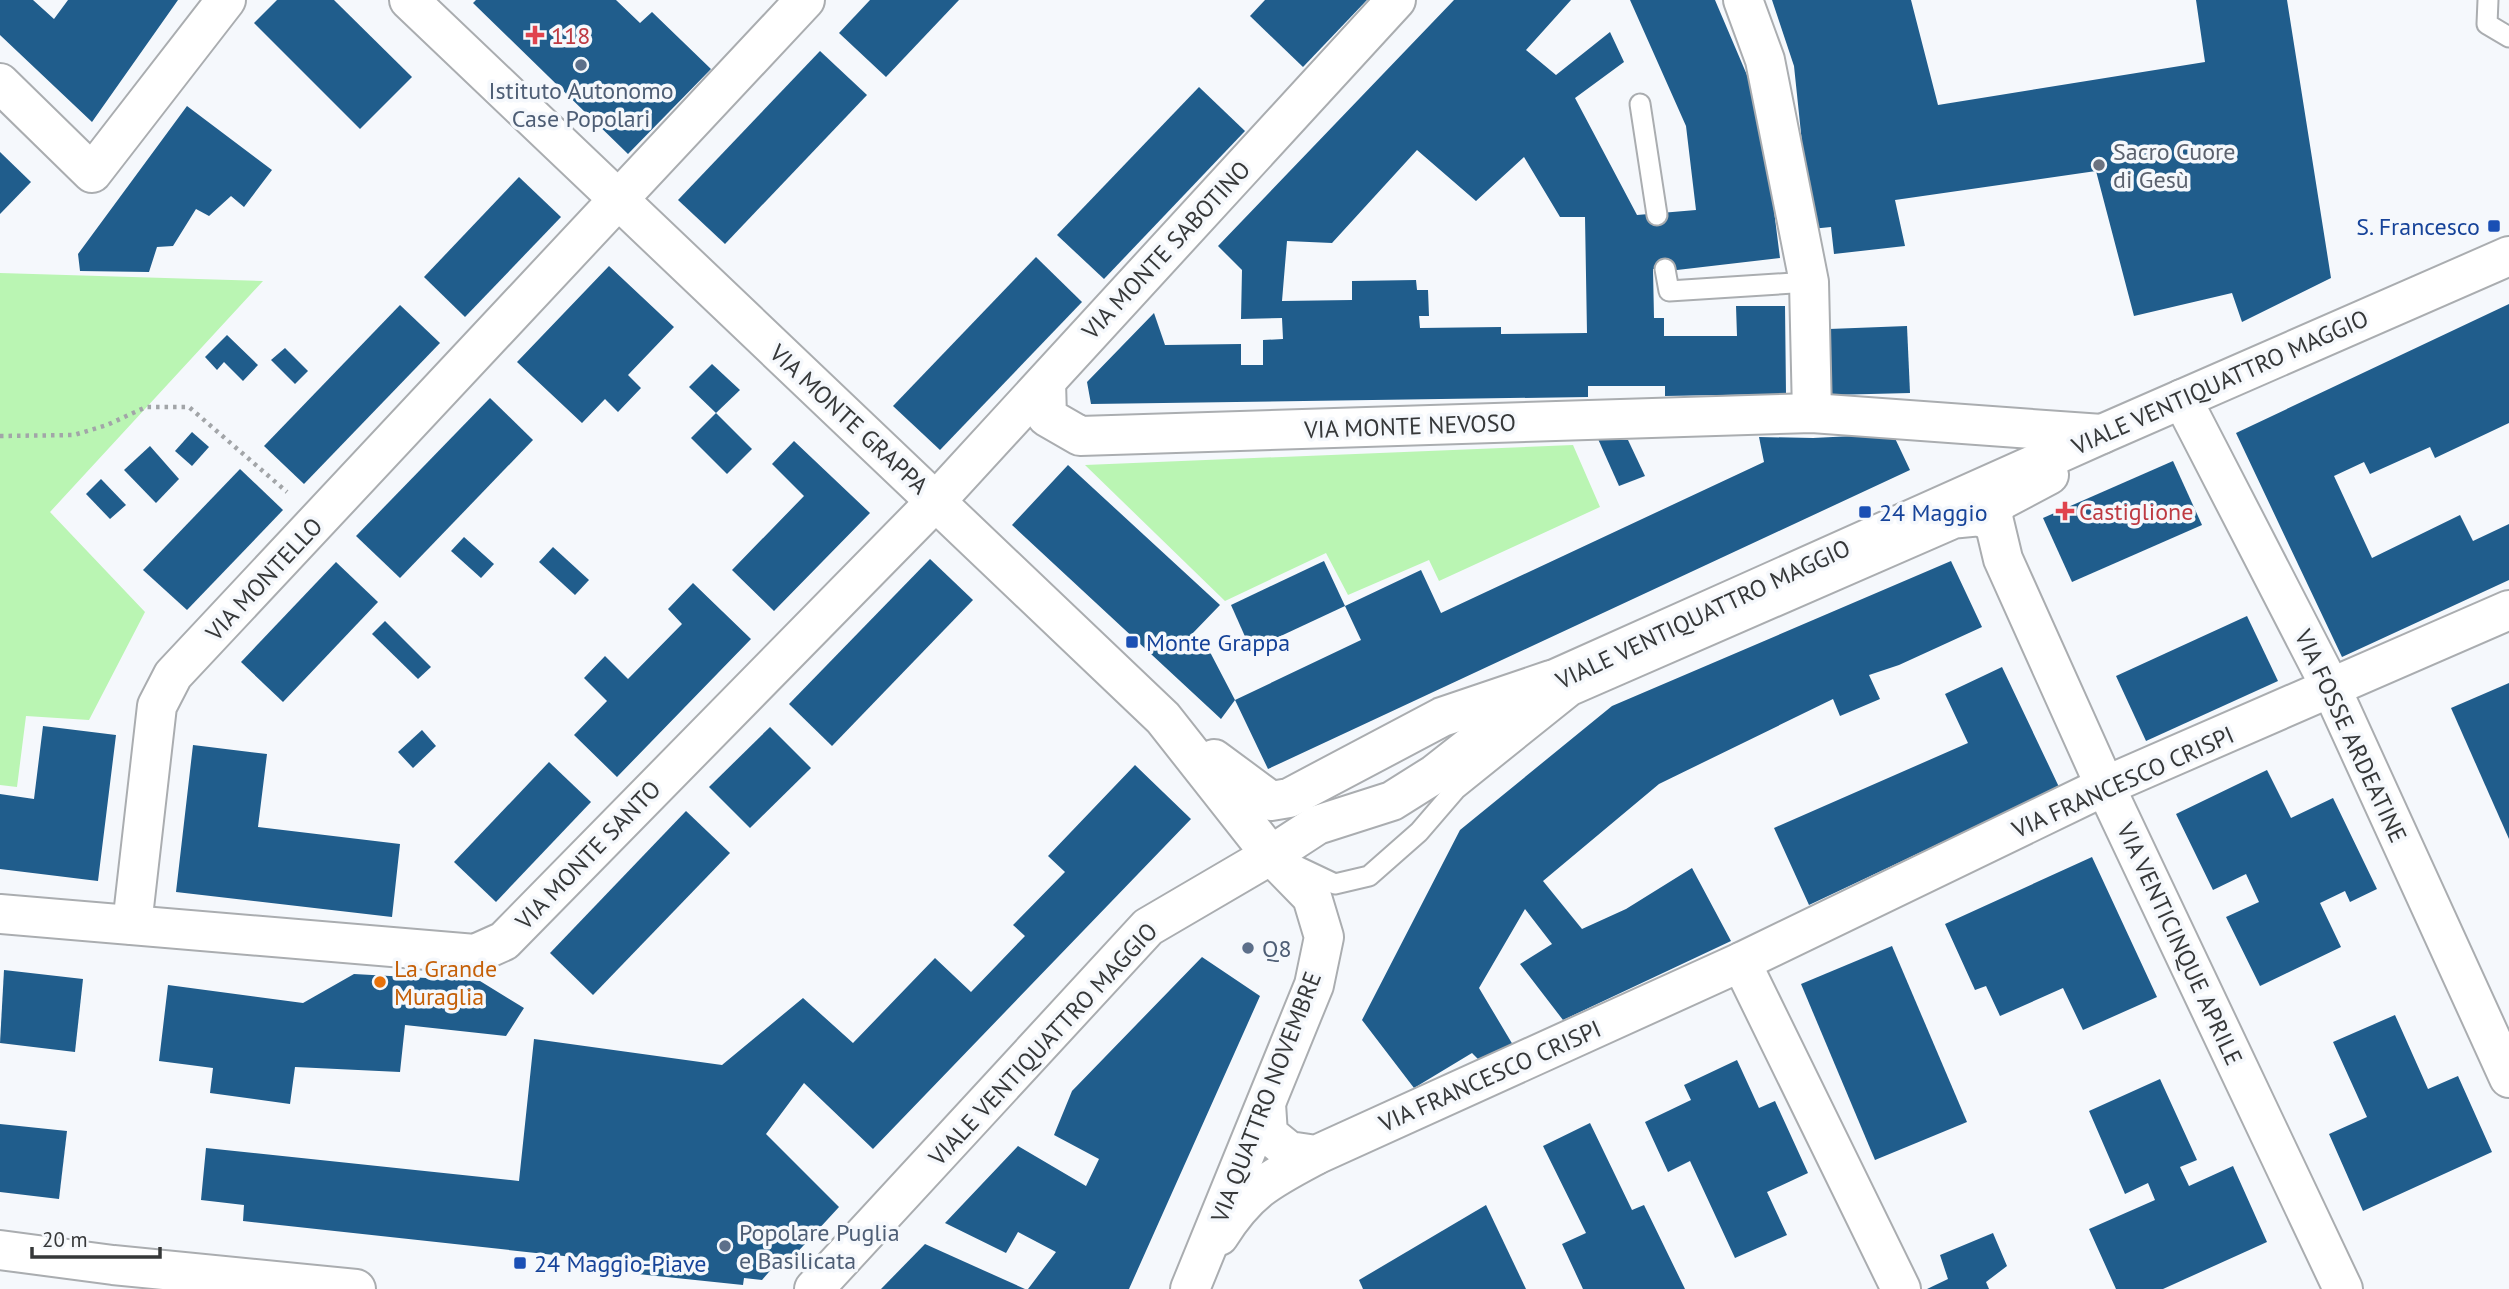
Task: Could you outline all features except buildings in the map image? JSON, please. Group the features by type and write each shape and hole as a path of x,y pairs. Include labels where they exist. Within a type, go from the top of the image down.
{"street":[{"path":"0,83 92,173 226,0"},
{"name":"VIA MONTE GRAPPA","path":"408,0 1163,718 1271,855"},
{"name":"VIA MONTELLO","path":"132,925 158,706 173,675 805,0"},
{"name":"VIA MONTE SABOTINO","path":"936,501 1396,0"},
{"path":"1743,0 1765,60 1809,282 1812,413 2102,434"},
{"name":"VIALE VENTIQUATTRO MAGGIO","path":"814,1289 1148,927 1317,825 1392,801 1435,774 1557,678 2102,434 2509,256"},
{"name":"VIA MONTE NEVOSO","path":"1046,382 1047,417 1080,436 1812,413"},
{"name":"VIA FOSSE ARDEATINE","path":"2182,399 2332,690 2509,1078"},
{"name":"VIA VENTICINQUE APRILE","path":"2102,434 2086,454 2000,501 1992,513 2003,559 2105,786 2343,1289"},
{"name":"VIA MONTE SANTO","path":"132,925 475,954 504,941 936,501"},
{"name":"VIA FRANCESCO CRISPI","path":"1316,1155 1741,962 2105,786 2332,690 2509,610"},
{"path":"1163,718 1250,788 1271,800 1289,797 1442,717 1557,678"},
{"name":"VIA QUATTRO NOVEMBRE","path":"1193,1280 1314,985 1324,937 1312,897 1271,855"},
{"path":"0,914 132,925"},
{"path":"1741,962 1901,1289"},
{"path":"1266,1104 1268,1134 1289,1151 1316,1155"},
{"name":"VIA QUATTRO NOVEMBRE","path":"1193,1280 1236,1209 1261,1184 1316,1155"},
{"path":"0,1250 111,1277 356,1289"}],"lane":[{"path":"2488,0 2487,24 2509,37"},
{"path":"1640,104 1657,215"},
{"path":"1665,270 1669,291 1809,282"},
{"path":"1271,855 1335,884 1369,876 1419,832 1456,789 1573,695 1956,528 1977,526 1989,530 2003,559"}],"path":[{"path":"0,436 74,435 107,425 146,407 189,407 319,521"}],"green space":[{"path":"0,273 263,281 50,512 145,612 89,720 26,716 17,787 0,785"},
{"path":"1573,445 1600,507 1439,581 1429,560 1348,595 1326,553 1225,601 1085,465"}],"place":[{"name":"118","path":"535,35"},
{"name":"Istituto Autonomo Case Popolari","path":"581,65"},
{"name":"Sacro Cuore di Gesù","path":"2099,165"},
{"name":"S. Francesco","path":"2494,226"},
{"name":"Castiglione","path":"2065,511"},
{"name":"24 Maggio","path":"1865,512"},
{"name":"Monte Grappa","path":"1132,642"},
{"name":"Q8","path":"1248,948"},
{"name":"La Grande Muraglia","path":"380,982"},
{"name":"Popolare Puglia e Basilicata","path":"725,1246"},
{"name":"24 Maggio-Piave","path":"520,1263"}]}
